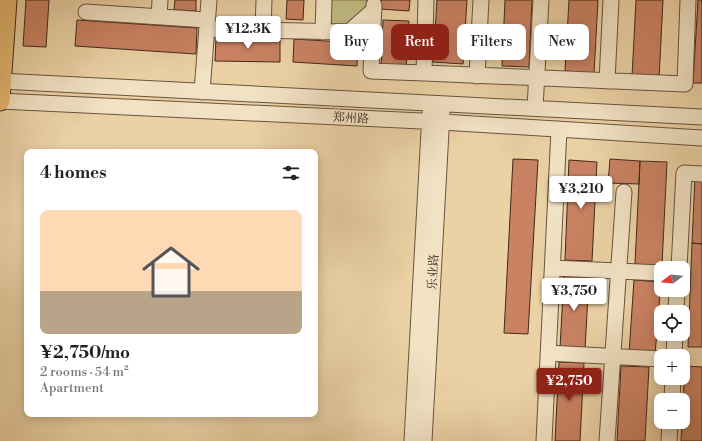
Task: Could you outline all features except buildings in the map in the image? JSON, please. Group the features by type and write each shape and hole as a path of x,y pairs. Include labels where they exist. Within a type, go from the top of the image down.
{"main road":[{"path":"0,101 7,0"}],"street":[{"path":"159,17 160,0"},
{"path":"202,92 209,0"},
{"path":"263,30 264,0"},
{"path":"322,32 324,0"},
{"path":"424,73 426,0"},
{"path":"477,76 481,0"},
{"path":"535,108 538,78 541,0"},
{"path":"607,81 611,0"},
{"path":"374,5 371,70 477,76 685,84 688,0"},
{"path":"86,12 106,7 159,17 263,30 349,32 374,5"},
{"name":"郑州路","path":"1,81 702,117"},
{"name":"郑州路","path":"0,101 436,121 702,138"},
{"name":"乐业路","path":"412,441 437,104"},
{"name":"乐业路","path":"424,441 436,121"},
{"path":"544,441 559,129"},
{"path":"679,261 684,173 702,174"},
{"path":"607,441 624,192"},
{"path":"553,268 654,273"},
{"path":"548,353 654,359"},
{"path":"669,441 670,429"}],"shaded area":[{"path":"329,0 367,0 366,7 348,24 330,24 330,26 328,26"}]}
